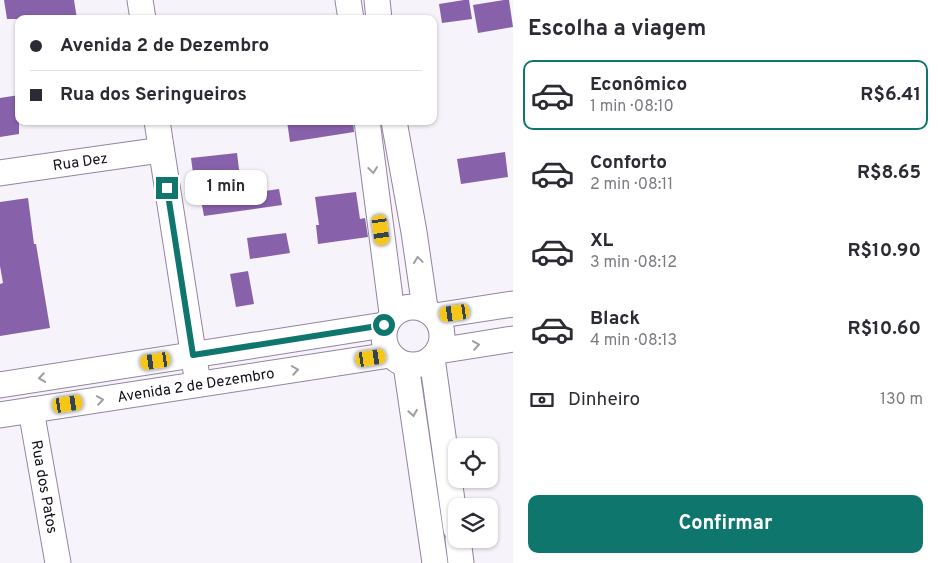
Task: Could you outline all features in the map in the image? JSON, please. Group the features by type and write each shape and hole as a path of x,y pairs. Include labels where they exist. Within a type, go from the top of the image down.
{"street":[{"path":"140,0 142,15"},
{"path":"348,0 350,15"},
{"path":"377,0 379,15"},
{"path":"158,125 198,385"},
{"path":"367,125 388,319 382,336 398,360 430,562"},
{"path":"395,125 430,312 442,333 435,354 452,498"},
{"name":"Rua Dez","path":"0,173 161,150"},
{"path":"388,319 416,306 430,312 513,304"},
{"name":"Avenida 2 de Dezembro","path":"0,385 193,355 388,319"},
{"path":"398,360 424,363 435,354 513,339"},
{"name":"Avenida 2 de Dezembro","path":"0,415 198,385 398,360"},
{"name":"Rua dos Patos","path":"31,410 58,563"},
{"path":"459,548 461,563"}],"building":[{"path":"4,0 74,0 76,15 15,15 15,19 7,19"},
{"path":"469,0 472,19 442,23 439,4"},
{"path":"509,0 513,27 478,33 473,5"},
{"path":"15,96 15,125 19,125 19,134 0,137 0,98"},
{"path":"288,125 353,125 354,132 290,142"},
{"path":"505,152 508,177 461,184 457,159"},
{"path":"237,153 242,194 279,189 282,205 204,216 200,195 196,196 191,158"},
{"path":"356,192 360,219 365,218 368,237 318,244 316,225 319,225 315,197"},
{"path":"28,198 34,244 36,244 50,328 0,336 0,284 3,283 0,266 0,202"},
{"path":"286,233 290,253 250,259 247,238"},
{"path":"248,271 254,304 236,307 230,274"}],"route":[{"path":"167,188 193,355 384,325"}]}
